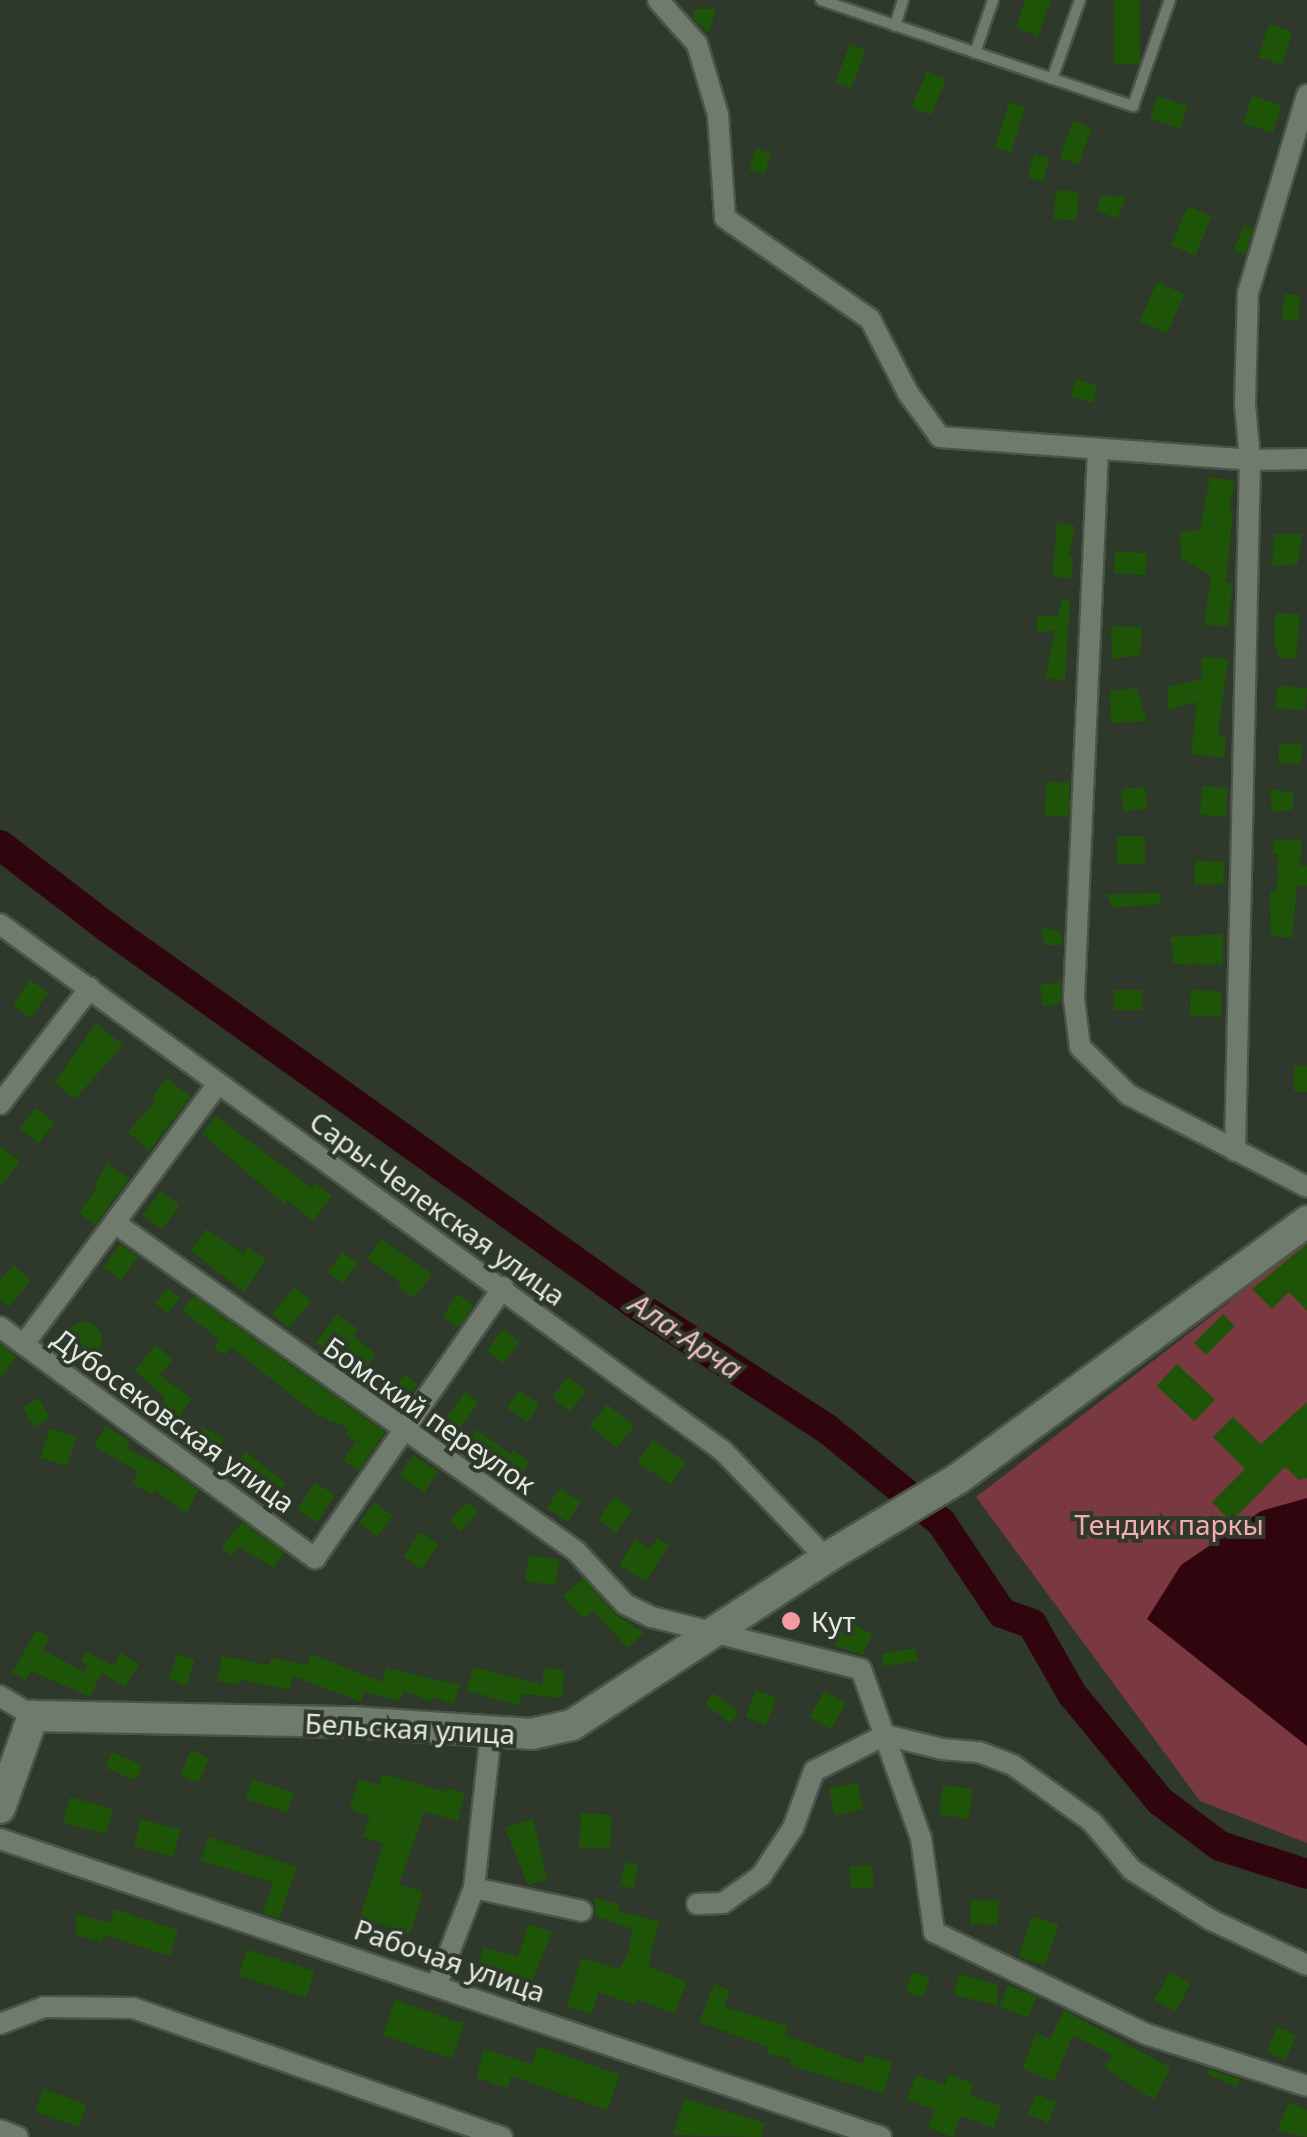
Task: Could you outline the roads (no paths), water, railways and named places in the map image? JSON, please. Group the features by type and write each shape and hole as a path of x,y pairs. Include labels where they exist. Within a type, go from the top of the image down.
{"street":[{"path":"658,0 697,44 718,114 725,218 870,319 908,393 940,437 1250,460 1307,459"},
{"path":"1234,1151 1250,460 1245,404 1248,293 1307,95"},
{"path":"1098,449 1074,999 1080,1047 1129,1094 1307,1187"},
{"name":"Сары-Челекская улица","path":"0,924 723,1451 826,1558"},
{"path":"0,1104 90,988"},
{"path":"24,1344 218,1084"},
{"name":"Бельская улица","path":"33,1716 352,1722 531,1734 572,1725 826,1558 886,1526 959,1478 1307,1221"},
{"name":"Бомский переулок","path":"115,1224 576,1551 625,1604 652,1617 861,1669 885,1734"},
{"path":"403,1431 503,1287"},
{"name":"Дубосековская улица","path":"0,1327 315,1558 403,1431"},
{"path":"0,1696 33,1716 2,1794"},
{"path":"437,1984 474,1888 491,1731"},
{"path":"697,1904 723,1903 762,1876 793,1828 814,1771 885,1734 942,1750 979,1752 1013,1766 1092,1822 1132,1870 1211,1920 1307,1966"},
{"path":"885,1734 920,1838 934,1932 1146,2034 1307,2086"},
{"name":"Рабочая улица","path":"0,1838 881,2137"},
{"path":"474,1888 582,1911"},
{"path":"0,2024 44,2008 133,2008 502,2137"},
{"path":"0,2130 18,2137"}],"lane":[{"path":"821,0 1133,106 1170,0"},
{"path":"895,26 903,0"},
{"path":"976,53 993,0"},
{"path":"1052,79 1080,0"}],"waterway":[{"name":"Ала-Арча","path":"0,845 108,928 641,1308 826,1428 941,1522 1002,1613 1032,1624 1072,1694 1160,1801 1220,1846 1307,1874"}],"place":[{"name":"Кут","path":"791,1621"}],"park label":[{"name":"Тендик паркы","path":"1169,1524"}]}
